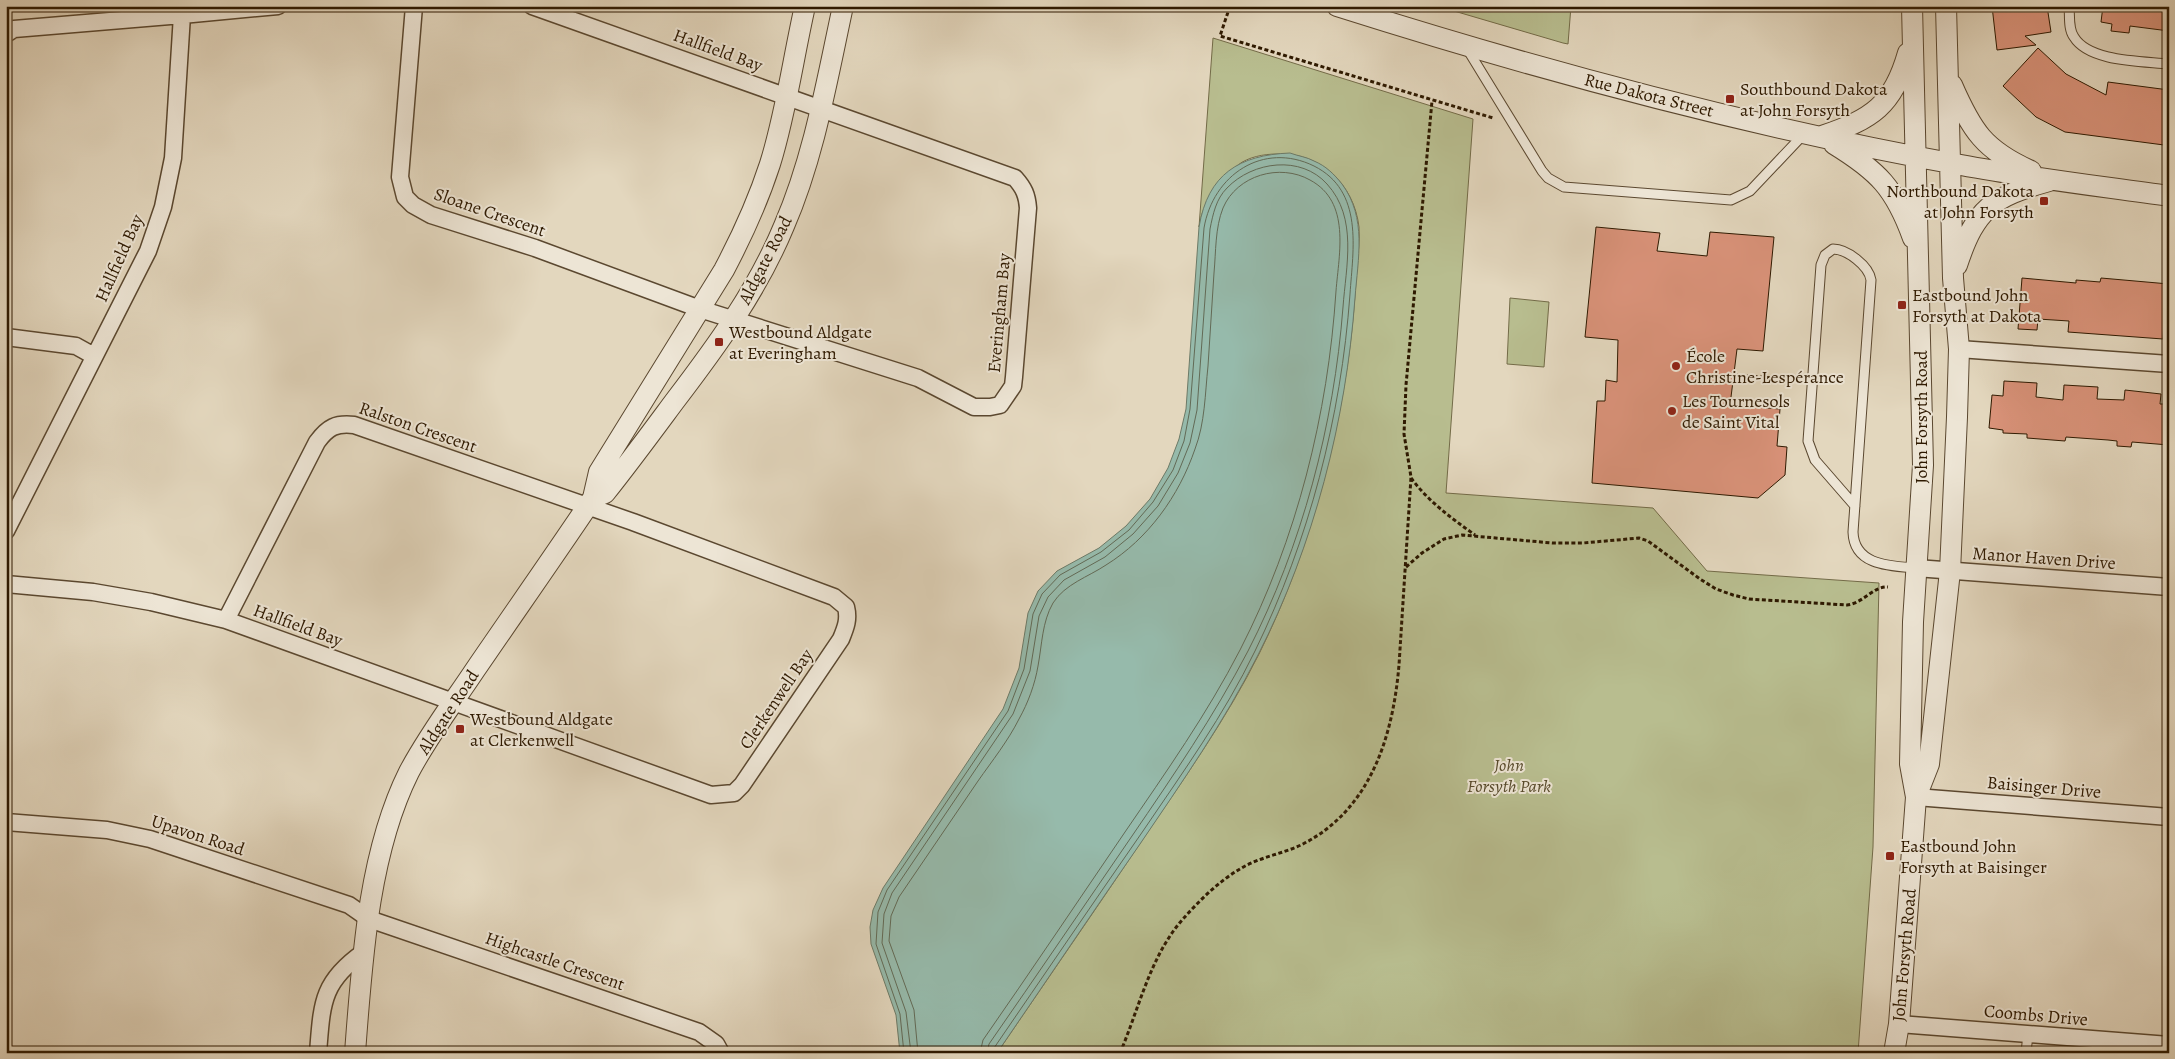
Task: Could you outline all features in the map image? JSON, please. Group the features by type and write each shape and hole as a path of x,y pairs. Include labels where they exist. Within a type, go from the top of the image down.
{"street":[{"path":"6,34 14,29 278,6"},
{"name":"Sloane Crescent","path":"414,6 400,178 405,197 413,205 431,214 535,248 717,314"},
{"name":"Hallfield Bay","path":"532,6 813,105"},
{"name":"Aldgate Road","path":"590,502 605,493 615,481 717,314 724,270 757,199 770,165 805,6"},
{"name":"Aldgate Road","path":"355,1053 364,952 376,870 392,815 409,772 454,702 590,502 599,472 717,314 755,286 785,225 799,189 813,105 843,6"},
{"name":"Rue Dakota Street","path":"1337,6 1466,47 1636,93 1813,134 1950,163 2169,196"},
{"name":"John Forsyth Road","path":"1894,1053 1899,1024 1916,797 1910,764 1916,568 1922,465 1912,6"},
{"name":"John Forsyth Road","path":"1916,797 1929,764 1950,571 1959,348 1953,278 1946,6"},
{"name":"Hallfield Bay","path":"6,531 148,251 163,207 173,158 182,15"},
{"path":"1813,134 1866,118 1883,105 1894,89 1913,37"},
{"path":"1948,77 1966,118 1979,137 2006,158 2054,180"},
{"name":"Everingham Bay","path":"717,314 918,378 974,407 1000,404 1013,386 1028,208 1027,196 1023,186 1007,174 813,105"},
{"path":"1813,134 1865,164 1887,185 1900,205 1918,251"},
{"path":"1953,278 1967,235 1979,216 1994,202 2014,192 2054,180"},
{"path":"6,337 76,346 94,356"},
{"path":"1959,348 2169,364"},
{"name":"Ralston Crescent","path":"226,620 317,442 326,430 339,423 354,425 590,502"},
{"name":"Clerkenwell Bay","path":"454,702 711,795 734,794 841,639 847,625 848,616 846,607 834,597 590,502"},
{"name":"Manor Haven Drive","path":"1916,568 2169,588"},
{"name":"Hallfield Bay","path":"6,584 93,592 151,602 226,620 454,702"},
{"name":"Baisinger Drive","path":"1916,797 2169,817"},
{"name":"Upavon Road","path":"6,822 107,830 150,839 349,905 369,919"},
{"name":"Highcastle Crescent","path":"369,919 699,1032 716,1044 721,1053"},
{"path":"318,1053 321,1008 327,990 346,965 364,952"},
{"name":"Coombs Drive","path":"1899,1024 2169,1046"}],"lane":[{"path":"2070,6 2071,31 2074,38 2094,54 2169,64"},
{"path":"1466,47 1542,171 1555,184 1569,189 1731,200 1750,191 1813,134"},
{"path":"1855,506 1815,460 1809,448 1821,265 1829,251 1838,249 1865,266 1871,280 1853,538 1862,555 1879,564 1916,568"},
{"path":"2026,1053 2028,1034"}],"path":[{"path":"1230,6 1220,36 1493,118"},
{"path":"1120,1053 1153,967 1181,921 1225,879 1240,868 1303,844 1334,824 1352,807 1373,773 1389,725 1397,689 1411,477 1404,434 1406,384 1432,101"},
{"path":"1734,375 1812,381"},
{"path":"1411,477 1435,504 1476,536"},
{"path":"1405,568 1422,553 1444,540 1462,535 1552,543 1583,543 1639,538 1653,545 1716,589 1749,598 1848,605 1861,602 1882,586 1888,587"}],"green space":[{"path":"1437,6 1571,6 1568,44 1563,43"},
{"name":"John Forsyth Park","path":"1213,38 1473,119 1446,493 1653,508 1707,571 1879,583 1873,847 1858,1053 997,1053 1190,769 1247,678 1276,619 1304,545 1316,508 1336,431 1353,322 1359,237 1356,211 1342,184 1321,165 1293,155 1256,156 1242,162 1234,169 1214,193 1202,214 1199,227"},
{"path":"1510,298 1549,302 1544,367 1507,364"}],"water":[{"path":"1290,153 1308,158 1322,165 1342,184 1350,197 1355,211 1358,224 1359,253 1351,344 1335,436 1311,526 1296,570 1278,613 1245,680 1202,751 997,1053 900,1053 896,1015 871,944 870,927 873,910 883,888 1003,709 1019,668 1028,613 1038,591 1057,571 1099,548 1126,526 1150,499 1168,468 1179,439 1186,409 1199,227 1203,209 1210,193 1218,181 1241,163 1256,158"}],"building":[{"path":"1992,6 2047,6 2051,32 2025,36 2036,45 1997,50"},
{"path":"2103,6 2169,6 2169,31 2130,26 2129,33 2111,31 2112,24 2101,22"},
{"path":"2038,48 2066,74 2106,95 2108,82 2169,90 2169,142 2165,141 2164,145 2065,132 2036,117 2003,86"},
{"name":"École Christine-Lespérance","path":"1596,227 1660,233 1657,251 1707,256 1710,232 1774,237 1763,351 1737,349 1730,405 1780,409 1777,446 1787,447 1785,475 1758,498 1592,483 1597,401 1605,401 1606,380 1617,382 1618,340 1585,337"},
{"path":"2022,278 2076,283 2076,280 2100,282 2101,278 2169,284 2169,324 2164,323 2163,339 2068,332 2069,321 2038,319 2037,330 2018,329"},
{"path":"2004,381 2037,383 2036,397 2063,400 2064,385 2098,387 2097,399 2124,400 2125,390 2161,394 2160,404 2169,404 2169,445 2132,442 2131,447 2117,446 2117,441 2108,440 2066,437 2065,441 2027,438 2027,434 2003,433 2003,430 1989,428 1992,395 2003,396"}],"place":[{"name":"Southbound Dakota at John Forsyth","path":"1730,99"},
{"name":"Northbound Dakota at John Forsyth","path":"2044,201"},
{"name":"Eastbound John Forsyth at Dakota","path":"1902,305"},
{"name":"Westbound Aldgate at Everingham","path":"719,342"},
{"name":"École Christine-Lespérance","path":"1676,366"},
{"name":"Les Tournesols de Saint Vital","path":"1672,411"},
{"name":"Westbound Aldgate at Clerkenwell","path":"460,729"},
{"name":"Eastbound John Forsyth at Baisinger","path":"1890,856"}]}
